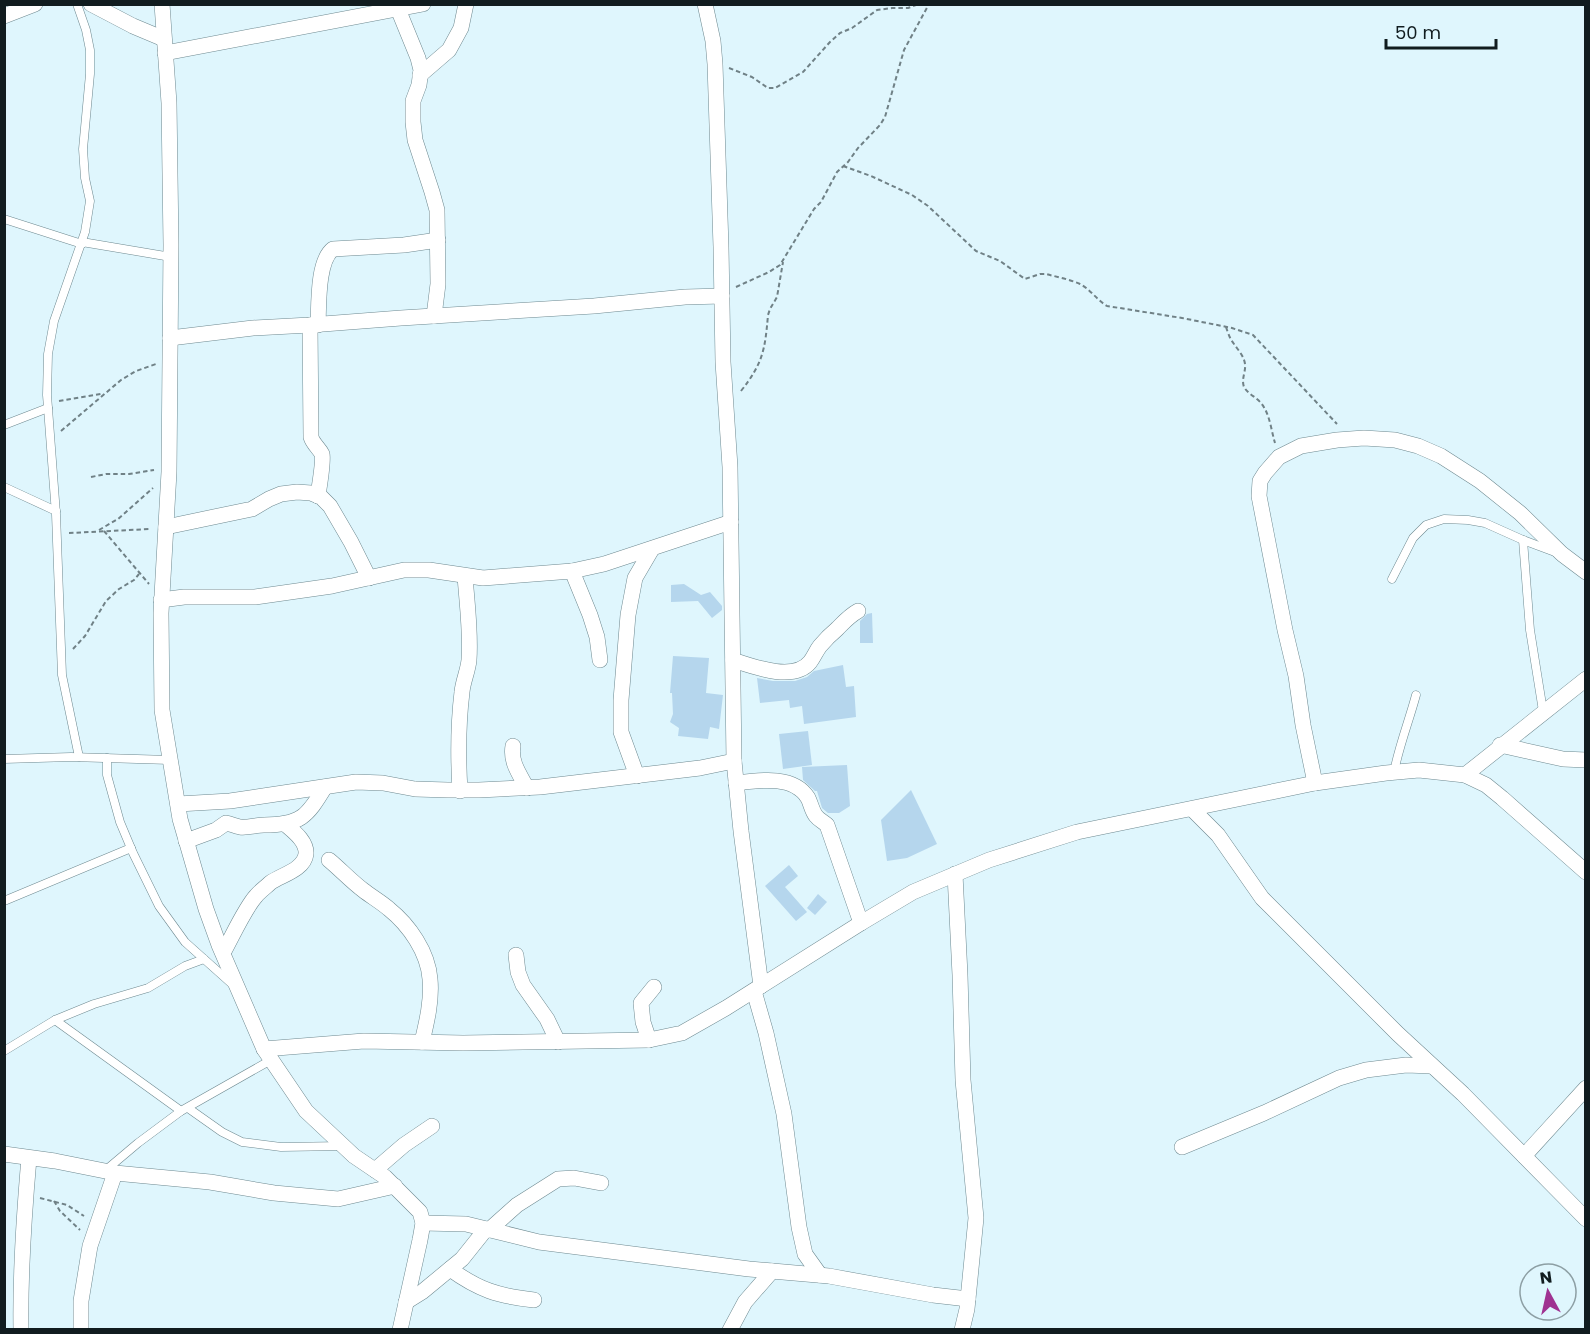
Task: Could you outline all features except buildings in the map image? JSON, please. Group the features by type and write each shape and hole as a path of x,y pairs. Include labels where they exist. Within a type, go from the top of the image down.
{"street":[{"path":"4,16 35,4"},
{"path":"91,4 134,26 165,46 423,4"},
{"path":"162,4 169,103 171,257 169,470 161,598 162,710 170,760 186,841 206,909 268,1054 306,1111 354,1156 395,1186 420,1212 423,1222 400,1329"},
{"path":"420,75 448,50 461,28 466,4"},
{"path":"705,4 713,41 715,64 723,362 730,467 734,761 758,988 765,1033 784,1114 799,1227 805,1254 820,1275"},
{"path":"398,9 421,70 419,85 413,101 413,122 415,140 437,210 438,284 434,316"},
{"path":"318,496 323,461 321,452 311,437 314,325 323,263 333,249 404,245 438,240"},
{"path":"170,338 253,328 594,306 722,294"},
{"path":"1316,783 1259,496 1260,482 1265,472 1279,457 1301,446 1350,439 1395,440 1418,446 1441,456 1480,481 1520,513 1562,554 1586,572"},
{"path":"166,528 252,509 281,494 311,493 330,506 369,578"},
{"path":"161,598 255,597 404,570 429,570 483,578 572,571 604,564 731,522"},
{"path":"637,776 621,732 621,700 628,615 635,578 652,549"},
{"path":"572,571 597,637 600,660"},
{"path":"460,790 459,722 462,690 469,663 470,638 465,576"},
{"path":"734,660 757,668 786,672 800,670 809,663 819,647 848,616 858,611"},
{"path":"1465,775 1586,679"},
{"path":"513,746 515,765 527,788"},
{"path":"1500,746 1563,759 1586,760"},
{"path":"178,804 230,801 356,782 383,783 415,789 527,788 700,768 734,761"},
{"path":"268,1054 364,1041 649,1040 682,1033 914,892 989,860 1077,832 1316,783 1394,772 1419,770 1465,775 1486,785 1586,872"},
{"path":"736,783 758,780 793,784 808,797 815,815 827,825 861,923"},
{"path":"186,841 216,830 226,823 242,827 285,824 300,819 310,810 325,787"},
{"path":"1192,809 1218,835 1262,897 1398,1034 1463,1094 1586,1219"},
{"path":"223,953 255,897 273,881 303,862 306,854 301,839 285,824"},
{"path":"329,860 408,927 419,946 428,965 430,979 429,1010 422,1042"},
{"path":"955,874 963,1080 976,1218 968,1309 962,1329"},
{"path":"516,956 518,972 523,985 547,1019 558,1042"},
{"path":"649,1040 643,1022 641,1002 654,987"},
{"path":"1182,1148 1339,1078 1366,1070 1406,1065 1432,1066"},
{"path":"1524,1156 1586,1088"},
{"path":"375,1170 416,1135 432,1126"},
{"path":"4,1154 110,1172 338,1198 395,1186"},
{"path":"21,1329 20,1285 29,1158"},
{"path":"81,1329 81,1301 92,1241 110,1172"},
{"path":"406,1302 422,1292 462,1259 487,1230 517,1205 558,1179 574,1178 601,1183"},
{"path":"423,1222 466,1224 539,1242 820,1275 968,1299"},
{"path":"450,1269 466,1281 488,1292 534,1300"},
{"path":"730,1329 745,1302 772,1271"}],"lane":[{"path":"77,4 90,50 83,149 85,178 90,201 82,243 54,321 48,354 48,406 56,511 63,675 79,757"},
{"path":"4,219 82,243 171,257"},
{"path":"4,425 48,406"},
{"path":"4,487 56,511"},
{"path":"1392,579 1413,538 1426,525 1444,519 1485,523 1562,554"},
{"path":"1523,540 1530,630 1544,711"},
{"path":"1394,772 1416,695"},
{"path":"4,759 79,757 170,760"},
{"path":"107,758 107,775 120,822 159,906 185,942 240,992"},
{"path":"4,901 131,848"},
{"path":"4,1051 55,1020 94,1004 148,988 185,966 204,959"},
{"path":"55,1020 184,1110 242,1142 281,1147 343,1146"},
{"path":"110,1172 138,1143 268,1054"}],"path":[{"path":"715,64 752,77 768,88 775,88 803,72 840,33 877,10 908,8 919,4"},
{"path":"722,294 769,272 783,261 798,233 821,202 837,172 885,117 904,50 929,4"},
{"path":"843,166 912,195 928,206 976,251 1000,261 1025,279 1046,274 1081,285 1107,306 1182,318 1253,334 1350,439"},
{"path":"726,405 755,373 763,354 768,315 777,297 783,261"},
{"path":"1226,327 1245,362 1243,384 1245,390 1264,408 1270,421 1279,457"},
{"path":"51,440 121,380 136,371 170,358"},
{"path":"48,406 102,394"},
{"path":"92,477 169,470"},
{"path":"96,532 118,519 135,505 169,470"},
{"path":"57,534 166,528"},
{"path":"104,531 161,598"},
{"path":"62,662 85,636 106,601 118,589 140,574"},
{"path":"26,1192 67,1205 97,1226"},
{"path":"54,1201 68,1219 92,1241"}]}
